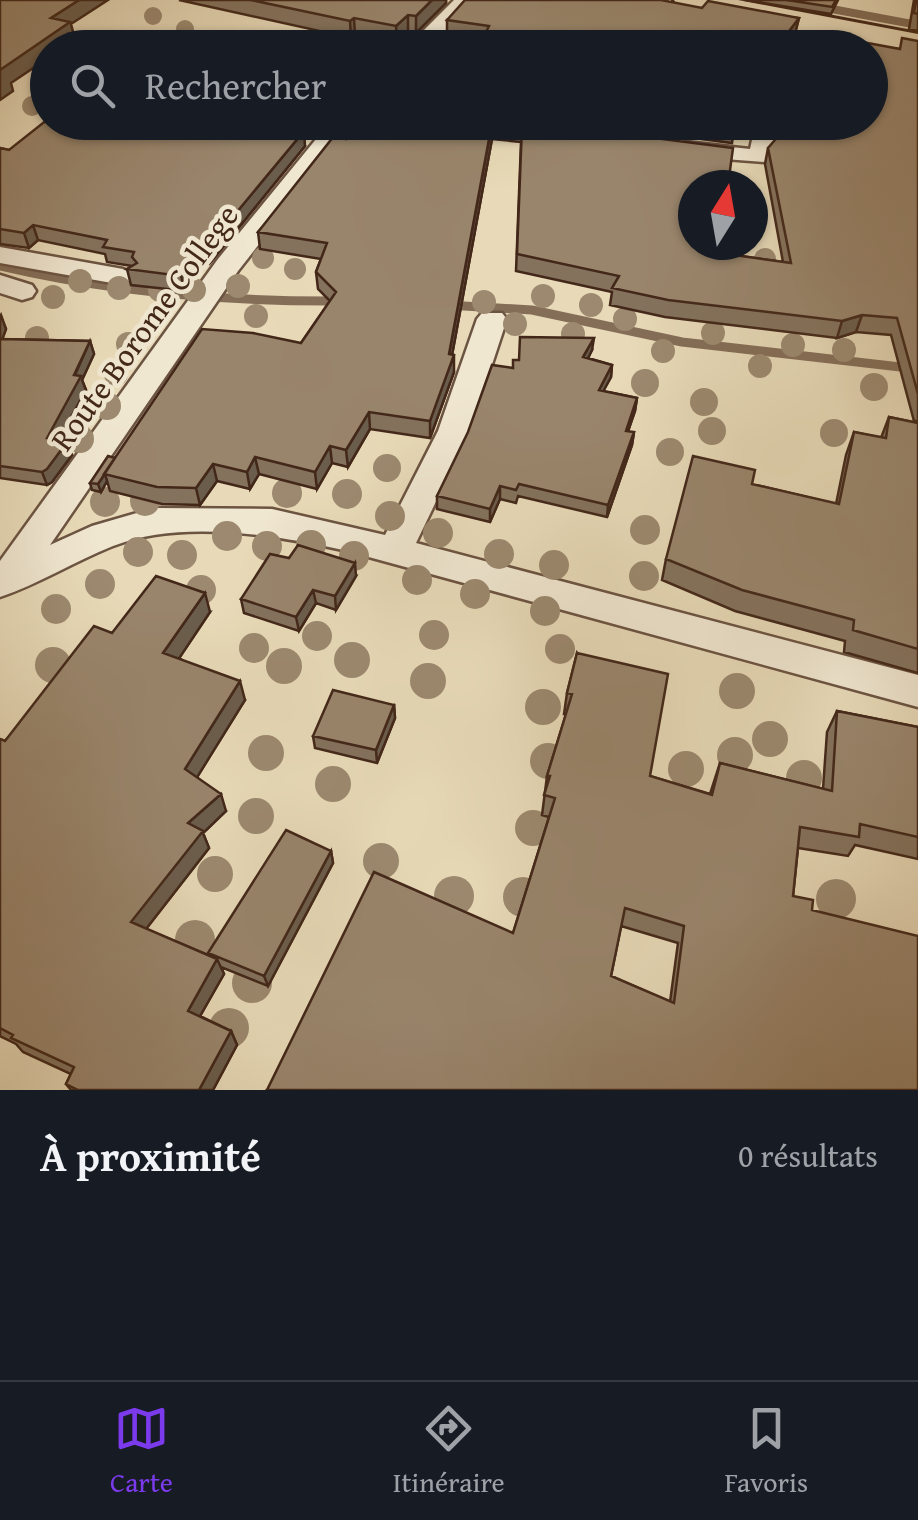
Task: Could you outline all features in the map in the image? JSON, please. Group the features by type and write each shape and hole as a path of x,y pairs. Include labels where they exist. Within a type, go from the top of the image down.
{"main road":[{"path":"692,0 790,30"},
{"path":"756,0 918,30"},
{"path":"888,42 918,44"}],"street":[{"path":"435,30 466,0"},
{"name":"Route Borome College","path":"4,580 228,265 329,140"},
{"path":"665,147 756,156 762,151 764,140"},
{"path":"0,255 122,277"},
{"path":"395,551 454,431 492,319"},
{"path":"4,580 104,535 154,522 272,522 918,690"}],"building":[{"path":"0,0 79,0 51,18 70,22 58,30 30,30 30,49 0,70"},
{"path":"251,0 432,0 416,16 408,15 396,26 354,18 350,21"},
{"path":"465,0 661,0 702,8 708,1 799,18 790,30 487,30 489,26 447,20"},
{"path":"787,0 836,0 832,7"},
{"path":"902,38 918,41 918,394 897,318 862,315 842,321 668,300 612,288 619,276 517,254 521,140 670,140 733,148 730,170 678,170 678,260 791,263 768,148 775,140 888,140 888,47 900,49"},
{"path":"30,133 30,140 297,140 207,248 197,247 181,276 127,269 137,263 132,257 134,252 103,247 107,240 33,225 24,233 0,229 0,148 9,150"},
{"path":"331,140 489,140 449,354 454,355 430,421 369,412 346,450 330,446 315,472 255,457 247,472 213,464 196,488 157,487 104,474 202,329 253,333 301,343 336,292 316,272 327,243 258,232"},
{"path":"520,337 594,338 583,357 612,365 599,390 637,398 626,431 634,432 608,505 519,484 516,490 500,486 490,509 437,496 468,432 492,365 513,368 513,360 519,360"},
{"path":"0,339 90,341 74,375 81,376 47,438 67,442 42,472 0,466"},
{"path":"889,417 918,423 918,649 853,630 854,620 742,590 666,559 693,456 755,470 752,484 839,504 854,432 886,438"},
{"path":"108,456 115,458 98,484 90,483"},
{"path":"298,545 355,563 335,596 313,590 296,617 241,599 270,554 289,558"},
{"path":"156,576 205,593 163,653 240,681 185,769 221,794 188,823 203,831 131,922 217,959 188,1011 231,1031 199,1090 78,1090 66,1084 74,1067 11,1038 13,1035 0,1028 0,739 5,741 94,626 112,633"},
{"path":"577,653 668,674 650,776 712,795 720,763 832,791 837,711 918,727 918,837 860,824 859,837 800,827 793,896 813,900 812,910 918,936 918,1090 267,1090 374,872 513,933 555,798 544,795 572,694 567,693","holes":["625,908 684,926 674,1003 611,976"]},
{"path":"333,690 394,705 376,750 313,736"},
{"path":"286,830 331,851 264,976 208,953"}],"waterway":[{"path":"821,7 918,25"},
{"path":"0,266 85,283 171,294 344,301"},
{"path":"447,305 532,310 682,342 918,369"}]}
